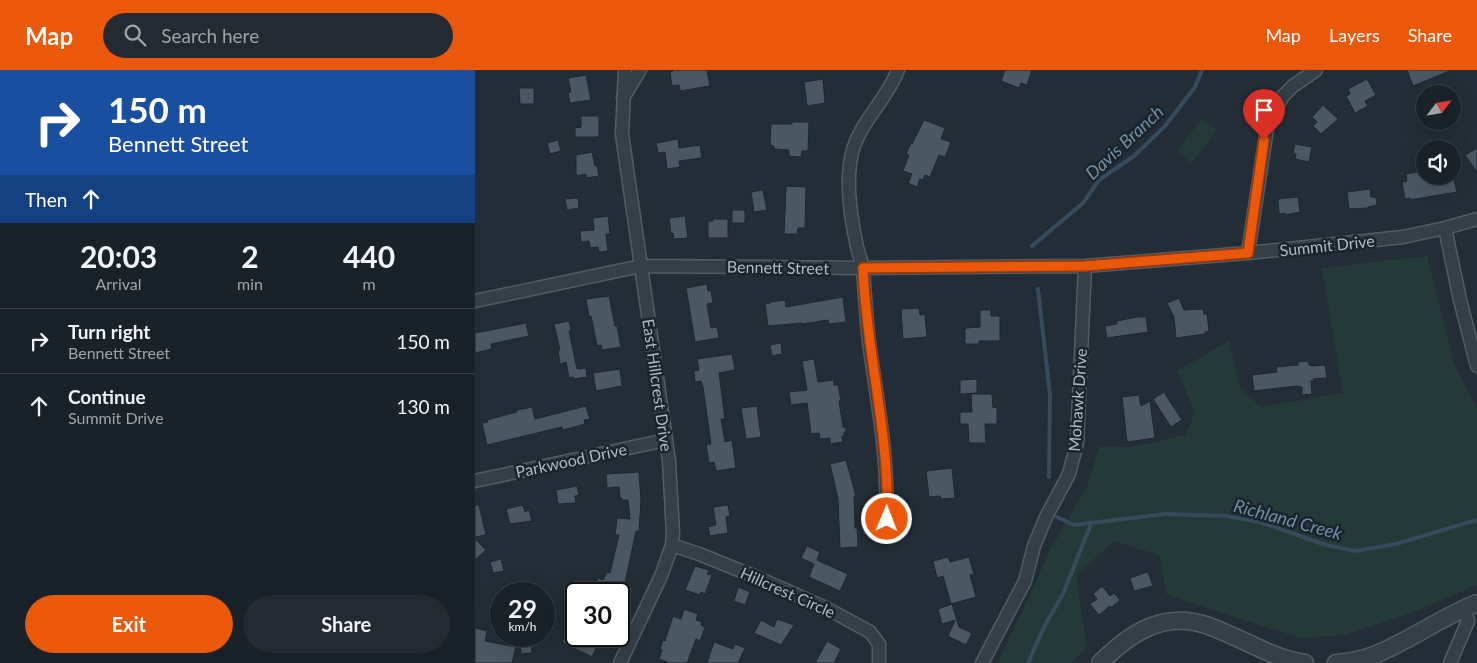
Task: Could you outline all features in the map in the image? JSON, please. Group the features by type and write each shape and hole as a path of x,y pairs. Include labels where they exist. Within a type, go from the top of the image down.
{"street":[{"name":"East Hillcrest Drive","path":"620,663 661,576 672,545 673,533 672,497 666,440 622,134 625,70"},
{"name":"East Hillcrest Drive","path":"623,98 640,70"},
{"path":"887,519 887,466 869,340 863,268 857,247 849,188 852,154 861,128 889,88 898,70"},
{"path":"1248,253 1268,122 1283,96 1293,86 1316,70"},
{"name":"Summit Drive","path":"1085,266 1248,253 1403,236 1445,228 1477,218"},
{"path":"1445,228 1460,300 1477,366"},
{"name":"Bennett Street","path":"475,301 641,266 863,268 1085,266"},
{"name":"Mohawk Drive","path":"982,663 1025,582 1034,546 1045,517 1069,474 1077,442 1085,266"},
{"name":"Parkwood Drive","path":"475,482 666,440"},
{"name":"Hillcrest Circle","path":"672,545 756,576 826,608 870,632 879,644 879,663"},
{"path":"1336,663 1372,656 1400,644 1471,605"},
{"path":"1450,663 1468,621 1471,605"},
{"path":"1100,663 1133,634 1151,625 1171,621 1191,621 1209,626 1267,653 1291,661 1305,663"}],"green space":[{"path":"1202,118 1217,130 1192,163 1177,151"},
{"path":"1427,256 1454,365 1477,406 1477,585 1408,614 1345,635 1301,638 1167,595 1159,555 1114,541 1076,576 1087,648 1071,663 998,663 1051,548 1087,487 1099,447 1133,447 1186,435 1195,412 1177,371 1229,341 1240,388 1261,407 1343,393 1322,268"}],"building":[{"path":"673,70 707,70 710,86 680,91 679,85 672,86 670,72"},
{"path":"1005,70 1032,70 1027,85 1021,83 1019,88 1001,81"},
{"path":"1407,70 1452,70 1413,86"},
{"path":"586,75 591,100 570,103 568,93 571,92 568,78"},
{"path":"823,79 825,103 807,106 804,82"},
{"path":"1367,79 1376,95 1365,101 1368,106 1355,113 1346,96 1350,94 1348,89"},
{"path":"519,88 534,88 534,104 520,104"},
{"path":"1323,105 1338,119 1321,134 1313,126 1317,122 1312,117"},
{"path":"581,116 599,116 599,137 575,137 575,128 581,127"},
{"path":"924,120 945,128 941,139 951,142 945,157 939,155 930,177 925,175 923,180 920,179 917,187 908,183 912,174 903,171 909,155 906,154"},
{"path":"792,122 809,122 808,151 802,151 801,157 789,156 789,150 774,149 774,146 770,145 771,124 792,124"},
{"path":"678,139 679,148 700,145 702,158 679,161 680,167 667,169 665,152 658,153 656,143"},
{"path":"558,140 561,151 550,154 547,143"},
{"path":"1295,144 1312,147 1309,162 1295,159 1296,154 1293,154"},
{"path":"1477,148 1477,172 1465,155"},
{"path":"592,152 599,176 586,178 586,174 577,176 576,155"},
{"path":"1416,172 1416,185 1455,185 1457,192 1410,200 1410,198 1405,199 1402,182 1407,181 1406,174"},
{"path":"786,186 806,187 805,228 798,228 797,234 784,234"},
{"path":"1370,189 1371,197 1376,197 1377,205 1368,208 1349,209 1347,192"},
{"path":"763,190 767,210 754,212 751,192"},
{"path":"1298,197 1300,212 1285,215 1285,213 1279,214 1278,199"},
{"path":"578,198 579,208 567,210 565,199"},
{"path":"732,210 745,210 745,223 732,223"},
{"path":"608,216 610,234 606,234 608,251 599,252 598,247 590,248 589,241 581,242 580,231 594,230 593,218"},
{"path":"685,216 688,238 674,239 673,233 671,234 669,218"},
{"path":"712,219 728,219 728,238 708,238 708,221 713,221"},
{"path":"707,284 708,291 711,291 713,303 707,304 711,328 717,327 719,338 695,342 686,288"},
{"path":"609,296 621,347 602,350 601,345 597,346 586,299"},
{"path":"843,297 846,322 829,324 828,320 768,326 765,304 770,302 785,300 786,307"},
{"path":"1179,298 1184,310 1203,309 1204,314 1207,314 1209,331 1205,332 1205,334 1176,338 1174,317 1167,303"},
{"path":"919,308 920,315 925,314 927,337 903,339 901,309"},
{"path":"980,310 991,310 991,316 1000,316 1000,341 979,341 979,344 965,344 965,328 980,327"},
{"path":"1146,317 1148,332 1107,338 1105,326 1117,324 1117,321"},
{"path":"569,321 571,330 569,331 577,369 586,368 587,377 569,378 566,362 560,364 558,350 560,350 554,324"},
{"path":"526,323 529,336 491,344 492,349 475,353 475,333"},
{"path":"781,343 782,354 772,356 770,345"},
{"path":"732,354 735,370 719,373 725,419 721,419 725,442 732,440 736,468 716,471 714,462 709,463 706,445 711,444 703,387 701,381 695,382 694,371 699,370 697,359"},
{"path":"814,359 818,382 834,380 834,385 838,385 843,427 847,429 844,436 842,436 843,442 830,444 830,438 820,439 819,433 811,434 807,403 791,405 789,392 807,390 802,361"},
{"path":"1308,361 1309,365 1312,366 1325,365 1327,378 1313,379 1314,381 1311,381 1312,394 1302,395 1302,387 1296,386 1254,391 1252,375 1277,372 1276,367 1298,365 1298,362"},
{"path":"620,369 622,386 596,391 593,373"},
{"path":"977,379 977,393 960,394 960,380"},
{"path":"1164,392 1182,420 1171,427 1153,399"},
{"path":"971,394 992,394 993,408 997,407 997,424 985,424 986,443 969,443 968,424 960,424 960,412 972,412"},
{"path":"1139,395 1141,406 1150,401 1155,438 1127,442 1122,397"},
{"path":"586,406 590,419 584,420 585,424 563,430 562,427 487,445 482,423 488,422 487,420 532,407 535,419"},
{"path":"757,406 761,437 746,439 741,408"},
{"path":"846,460 856,496 854,496 855,528 857,528 858,547 840,548 838,499 830,464"},
{"path":"952,468 955,498 941,499 940,496 929,497 926,471"},
{"path":"639,472 641,501 639,531 636,531 625,582 596,582 598,578 603,580 607,572 610,573 619,535 615,535 617,518 630,519 628,500 620,498 619,487 607,488 606,474"},
{"path":"577,486 579,495 575,496 576,503 558,504 556,490"},
{"path":"475,505 479,505 486,535 475,537"},
{"path":"523,505 525,512 529,510 532,521 510,524 506,509"},
{"path":"728,505 730,516 726,517 728,533 710,536 708,527 716,525 713,507"},
{"path":"475,539 486,550 475,560"},
{"path":"807,546 820,552 817,560 848,574 840,591 809,577 814,564 801,558"},
{"path":"948,557 950,562 969,557 974,574 970,575 976,597 951,604 943,576 937,578 933,561"},
{"path":"501,559 504,571 493,573 490,562"},
{"path":"695,566 709,570 707,574 712,575 705,594 701,592 700,595 685,590"},
{"path":"1148,572 1153,586 1134,591 1130,578"},
{"path":"1102,586 1110,596 1114,593 1120,600 1099,615 1090,604 1097,599 1093,594"},
{"path":"738,587 750,592 745,605 734,601"},
{"path":"952,604 959,627 972,633 966,645 948,636 955,620 942,624 938,609"},
{"path":"684,609 698,614 696,620 702,622 701,625 705,627 700,641 696,639 687,663 670,663 659,659 662,650 660,649 663,640 665,641 673,616 681,619"},
{"path":"777,619 794,625 781,645 754,633 761,620 774,627"},
{"path":"475,628 487,631 485,641 490,642 490,647 516,647 512,663 475,663"},
{"path":"827,641 841,649 834,663 815,663"},
{"path":"714,642 733,649 735,644 745,648 738,663 707,663"},
{"path":"520,647 532,647 532,653 521,654"},
{"path":"572,647 597,647 592,657"}],"waterway":[{"name":"Davis Branch","path":"1032,246 1083,203 1099,180 1134,156 1165,126 1195,87 1202,70"},
{"name":"Davis Branch","path":"1038,289 1050,395 1049,477"},
{"name":"Richland Creek","path":"1057,517 1074,525 1165,514 1226,516 1260,522 1326,545 1356,551 1396,544 1477,520"},
{"name":"Richland Creek","path":"1028,663 1045,625 1063,594 1091,524"}],"route":[{"path":"887,519 887,466 869,340 863,268 1085,266 1248,253 1264,140"}]}
